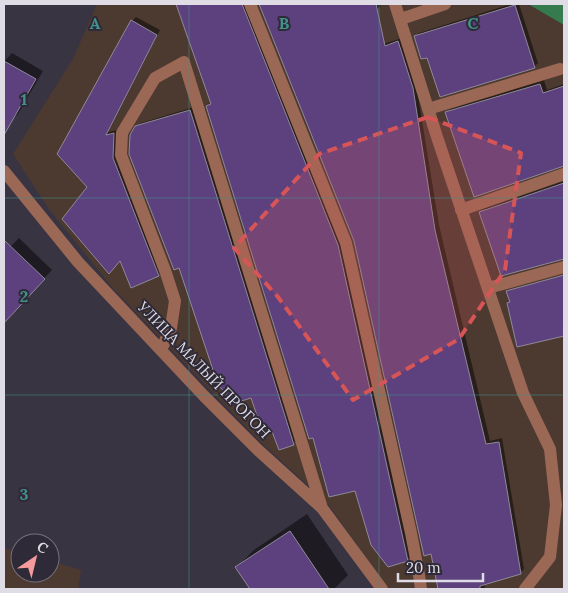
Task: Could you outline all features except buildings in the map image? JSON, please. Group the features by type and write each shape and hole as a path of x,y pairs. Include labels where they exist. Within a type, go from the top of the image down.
{"street":[{"path":"250,4 346,244 411,533 421,589"},
{"path":"395,4 461,210 523,392 550,450 556,505 550,557 525,589"},
{"path":"401,19 445,4"},
{"path":"160,350 171,328 175,301 121,155 122,133 155,78 184,62 322,508"},
{"path":"428,109 560,69"},
{"name":"УЛИЦА МАЛЫЙ ПРОГОН","path":"4,171 78,262 160,350 258,450 322,508 382,589"},
{"path":"461,210 564,174"},
{"path":"488,288 564,267"}],"highlighted area":[{"path":"428,117 521,153 505,270 459,339 353,400 278,297 234,248 319,154"}],"shaded area":[{"path":"97,4 528,4 564,25 564,589 389,589 328,504 263,444 112,287 48,208 13,154 73,59"},
{"path":"4,548 10,550 10,583 60,583 60,564 81,570 78,589 4,589"}],"green space":[{"path":"528,4 564,4 564,25"}]}
